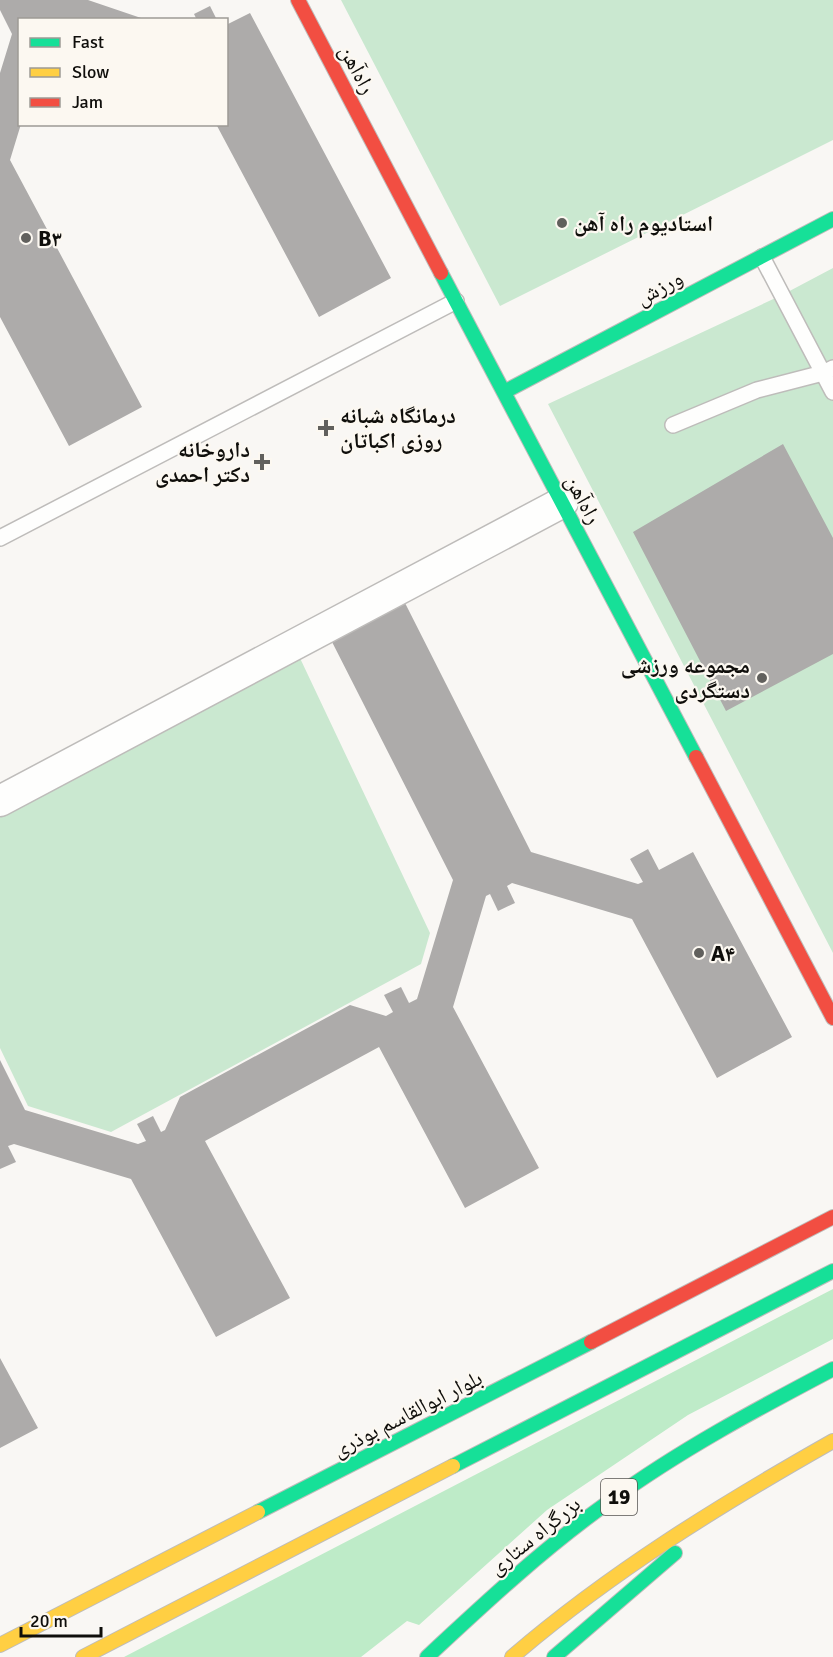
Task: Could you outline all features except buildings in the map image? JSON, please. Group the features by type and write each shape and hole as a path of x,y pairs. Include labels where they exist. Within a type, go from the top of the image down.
{"main road":[{"name":"راه‌آهن","path":"298,0 833,1018"},
{"name":"ورزش","path":"504,392 833,219"},
{"name":"بلوار ابوالقاسم بوذری","path":"0,1645 833,1217"},
{"path":"82,1657 833,1271"},
{"name":"بزرگراه ستاری","path":"428,1657 501,1588 582,1522 675,1457 753,1411 833,1369"},
{"path":"512,1657 638,1558 738,1494 833,1441"},
{"path":"554,1657 638,1587 738,1494"}],"street":[{"path":"0,801 562,502"}],"lane":[{"path":"762,257 828,371 833,392"},
{"path":"0,538 456,301"},
{"path":"673,425 757,390 828,371"}],"green space":[{"name":"استادیوم راه آهن","path":"341,0 833,0 833,140 500,306"},
{"name":"مجموعه ورزشی دستگردی","path":"833,268 833,953 548,404 782,295"},
{"path":"299,656 430,933 421,964 111,1132 28,1106 0,1048 0,811"},
{"path":"833,1289 833,1339 688,1415 547,1510 419,1625 407,1621 361,1657 124,1657"}],"traffic: fast":[{"path":"504,392 833,219"},
{"path":"441,273 696,757"},
{"path":"453,1466 833,1271"},
{"path":"258,1512 591,1342"},
{"path":"427,1657 539,1556 610,1501 691,1447 833,1369"},
{"path":"554,1657 675,1553"}],"traffic: slow":[{"path":"512,1657 588,1596 667,1541 833,1441"},
{"path":"83,1657 453,1466"},
{"path":"0,1645 258,1512"}],"traffic: jam":[{"path":"298,0 441,273"},
{"path":"696,757 833,1018"},
{"path":"591,1342 833,1217"}],"place":[{"name":"استادیوم راه آهن","path":"562,223"},
{"name":"B۳","path":"26,238"},
{"name":"درمانگاه شبانه روزی اکباتان","path":"326,428"},
{"name":"داروخانه دکتر احمدی","path":"262,462"},
{"name":"مجموعه ورزشی دستگردی","path":"762,678"},
{"name":"A۴","path":"699,953"}]}
